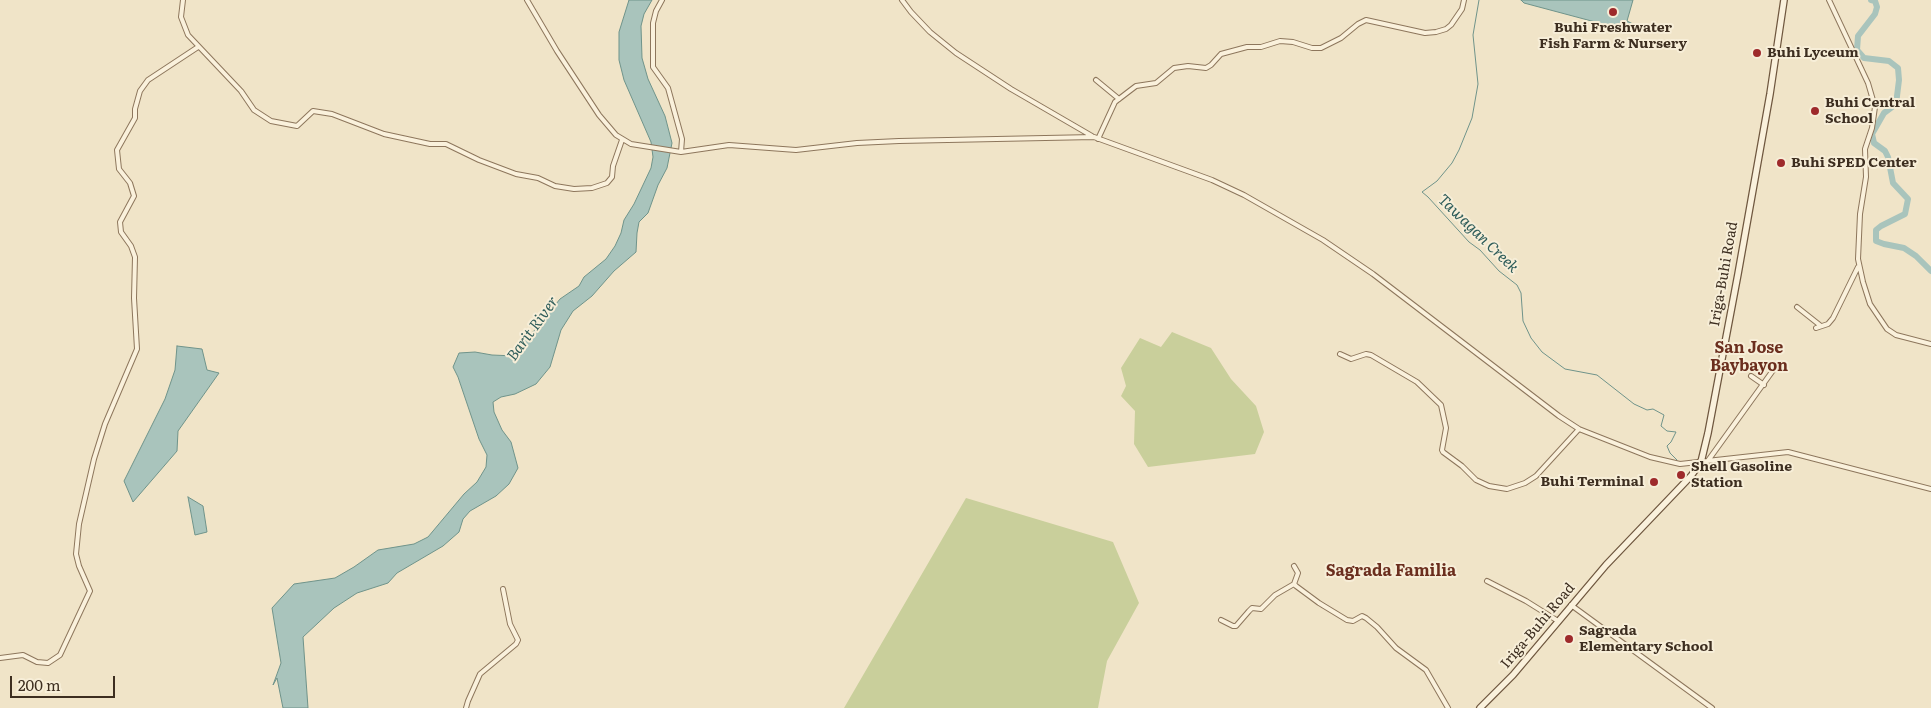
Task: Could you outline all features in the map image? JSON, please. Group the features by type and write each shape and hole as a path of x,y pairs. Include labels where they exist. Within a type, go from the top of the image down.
{"main road":[{"name":"Iriga-Buhi Road","path":"1480,708 1503,686 1606,565 1704,462 1784,0"}],"street":[{"path":"183,0 181,17 188,35 241,91 254,110 271,121 297,126 312,111 332,114 384,134 430,144 446,144 479,160 516,174 549,182 555,186 574,189 592,188 607,183 612,177 613,166 622,140"},
{"path":"527,0 557,51 599,115 622,140 631,144 681,152 729,145 796,150 900,140 1096,138"},
{"path":"662,0 656,11 653,23 652,68 668,88 682,139 681,152"},
{"path":"902,0 930,32 956,53 1096,138 1212,180 1323,240 1373,274 1558,416 1579,429 1662,461 1680,464 1788,452 1931,489"},
{"path":"1096,138 1115,102 1136,86 1156,83 1174,68 1188,66 1208,67 1221,54 1282,41 1312,48 1321,48 1341,38 1364,21 1425,33 1436,32 1446,29 1450,25 1462,9 1464,0"},
{"path":"1829,0 1855,54 1874,102 1875,113 1865,149 1866,177 1860,214 1859,264 1870,304 1887,329 1896,335 1931,344"},
{"path":"0,658 23,655 37,662 48,663 60,655 90,591 76,554 79,524 94,459 105,424 137,349 134,298 135,257 131,246 121,232 120,222 134,196 130,183 119,169 117,150 122,138 130,130 135,118 135,109 140,91 148,80 198,47"},
{"path":"1096,80 1119,99"},
{"path":"1816,328 1828,324 1833,318 1859,264"},
{"path":"1797,307 1822,326"},
{"path":"1340,354 1351,359 1366,354 1371,355 1417,382 1441,405 1446,428 1443,452 1462,466 1476,480 1489,486 1507,489 1525,483 1536,476 1579,429"},
{"path":"1704,462 1764,385 1774,369"},
{"path":"1751,376 1764,385"},
{"path":"1221,620 1236,626 1252,608 1261,609 1274,595 1294,584 1298,573 1294,566"},
{"path":"1487,581 1526,601 1558,621"},
{"path":"1294,584 1319,603 1348,620 1353,621 1362,616 1378,627 1396,648 1426,670 1448,708"},
{"path":"466,708 480,674 516,644 518,640 510,624 503,589"},
{"path":"1571,605 1712,708"}],"green space":[{"path":"1172,332 1211,348 1231,379 1256,406 1264,432 1255,454 1148,467 1134,444 1135,411 1121,396 1126,386 1121,368 1140,338 1161,347"},
{"path":"966,498 1113,542 1139,603 1107,661 1098,708 844,708"}],"water":[{"path":"629,0 652,0 644,14 641,26 642,58 648,79 665,116 672,143 667,168 658,185 648,213 639,222 636,252 614,271 592,296 573,311 561,330 550,367 536,384 515,394 501,397 493,402 494,412 502,430 511,442 518,468 509,484 496,496 470,511 463,519 459,532 443,546 397,573 388,583 357,593 334,608 303,637 308,708 283,708 277,678 273,685 281,663 272,608 294,584 335,578 378,550 414,544 428,537 464,494 477,482 486,467 487,455 479,439 453,367 459,353 475,352 515,356 518,343 534,331 560,299 579,286 584,277 606,259 615,246 624,220 634,204 651,168 653,157 651,142 624,80 619,60 619,32"},
{"path":"1521,0 1633,0 1627,21 1633,24 1630,30 1614,27 1524,3"},
{"path":"177,346 202,349 207,370 219,373 178,431 177,451 133,502 124,481 165,399 175,370"},
{"path":"188,497 203,506 207,532 195,535"}],"waterway":[{"name":"Tawagan Creek","path":"1479,0 1473,35 1478,84 1472,118 1452,163 1437,181 1422,192 1469,242 1480,250 1499,271 1517,285 1521,293 1523,321 1531,338 1542,352 1565,369 1597,375 1634,404 1647,410 1653,409 1664,415 1661,426 1667,431 1676,432 1667,446 1670,453 1677,460"},
{"path":"1871,0 1875,1 1877,7 1875,14 1858,36 1857,50 1864,58 1889,61 1898,68 1899,80 1896,104 1884,113 1872,134 1874,143 1885,151 1888,157 1893,183 1908,199 1905,214 1876,230 1876,241 1904,248 1916,256 1931,271"}],"place":[{"name":"Buhi Freshwater Fish Farm & Nursery","path":"1613,12"},
{"name":"Buhi Lyceum","path":"1757,53"},
{"name":"Buhi Central School","path":"1815,111"},
{"name":"Buhi SPED Center","path":"1781,163"},
{"name":"Shell Gasoline Station","path":"1681,475"},
{"name":"Buhi Terminal","path":"1654,482"},
{"name":"Sagrada Elementary School","path":"1569,639"}],"district":[{"name":"San Jose Baybayon","path":"1749,357"},
{"name":"Sagrada Familia","path":"1391,571"}],"water label":[{"name":"Barit River","path":"533,329"}]}
